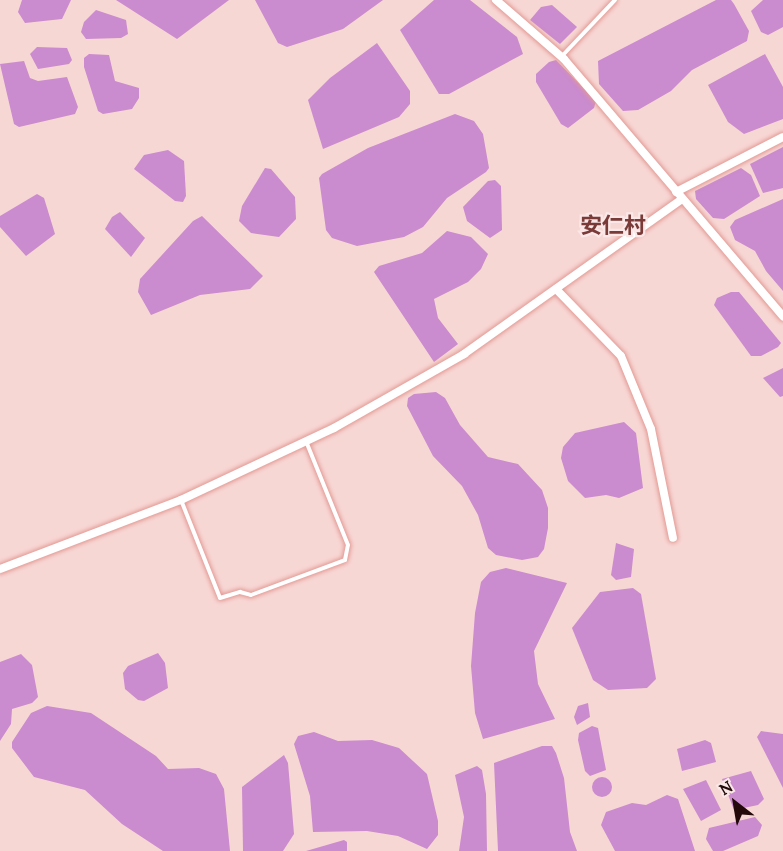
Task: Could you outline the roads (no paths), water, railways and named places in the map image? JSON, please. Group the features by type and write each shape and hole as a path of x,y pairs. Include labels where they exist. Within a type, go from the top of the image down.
{"street":[{"path":"496,0 561,56 783,316"},
{"path":"676,192 783,137"},
{"path":"0,569 181,500 306,441 444,366 682,199"},
{"path":"556,289 621,356 651,429 674,538"}],"lane":[{"path":"561,56 615,0"},
{"path":"181,500 220,598 240,592 251,595 345,560 348,546 306,441"}],"district":[{"name":"安仁村","path":"613,226"}]}
